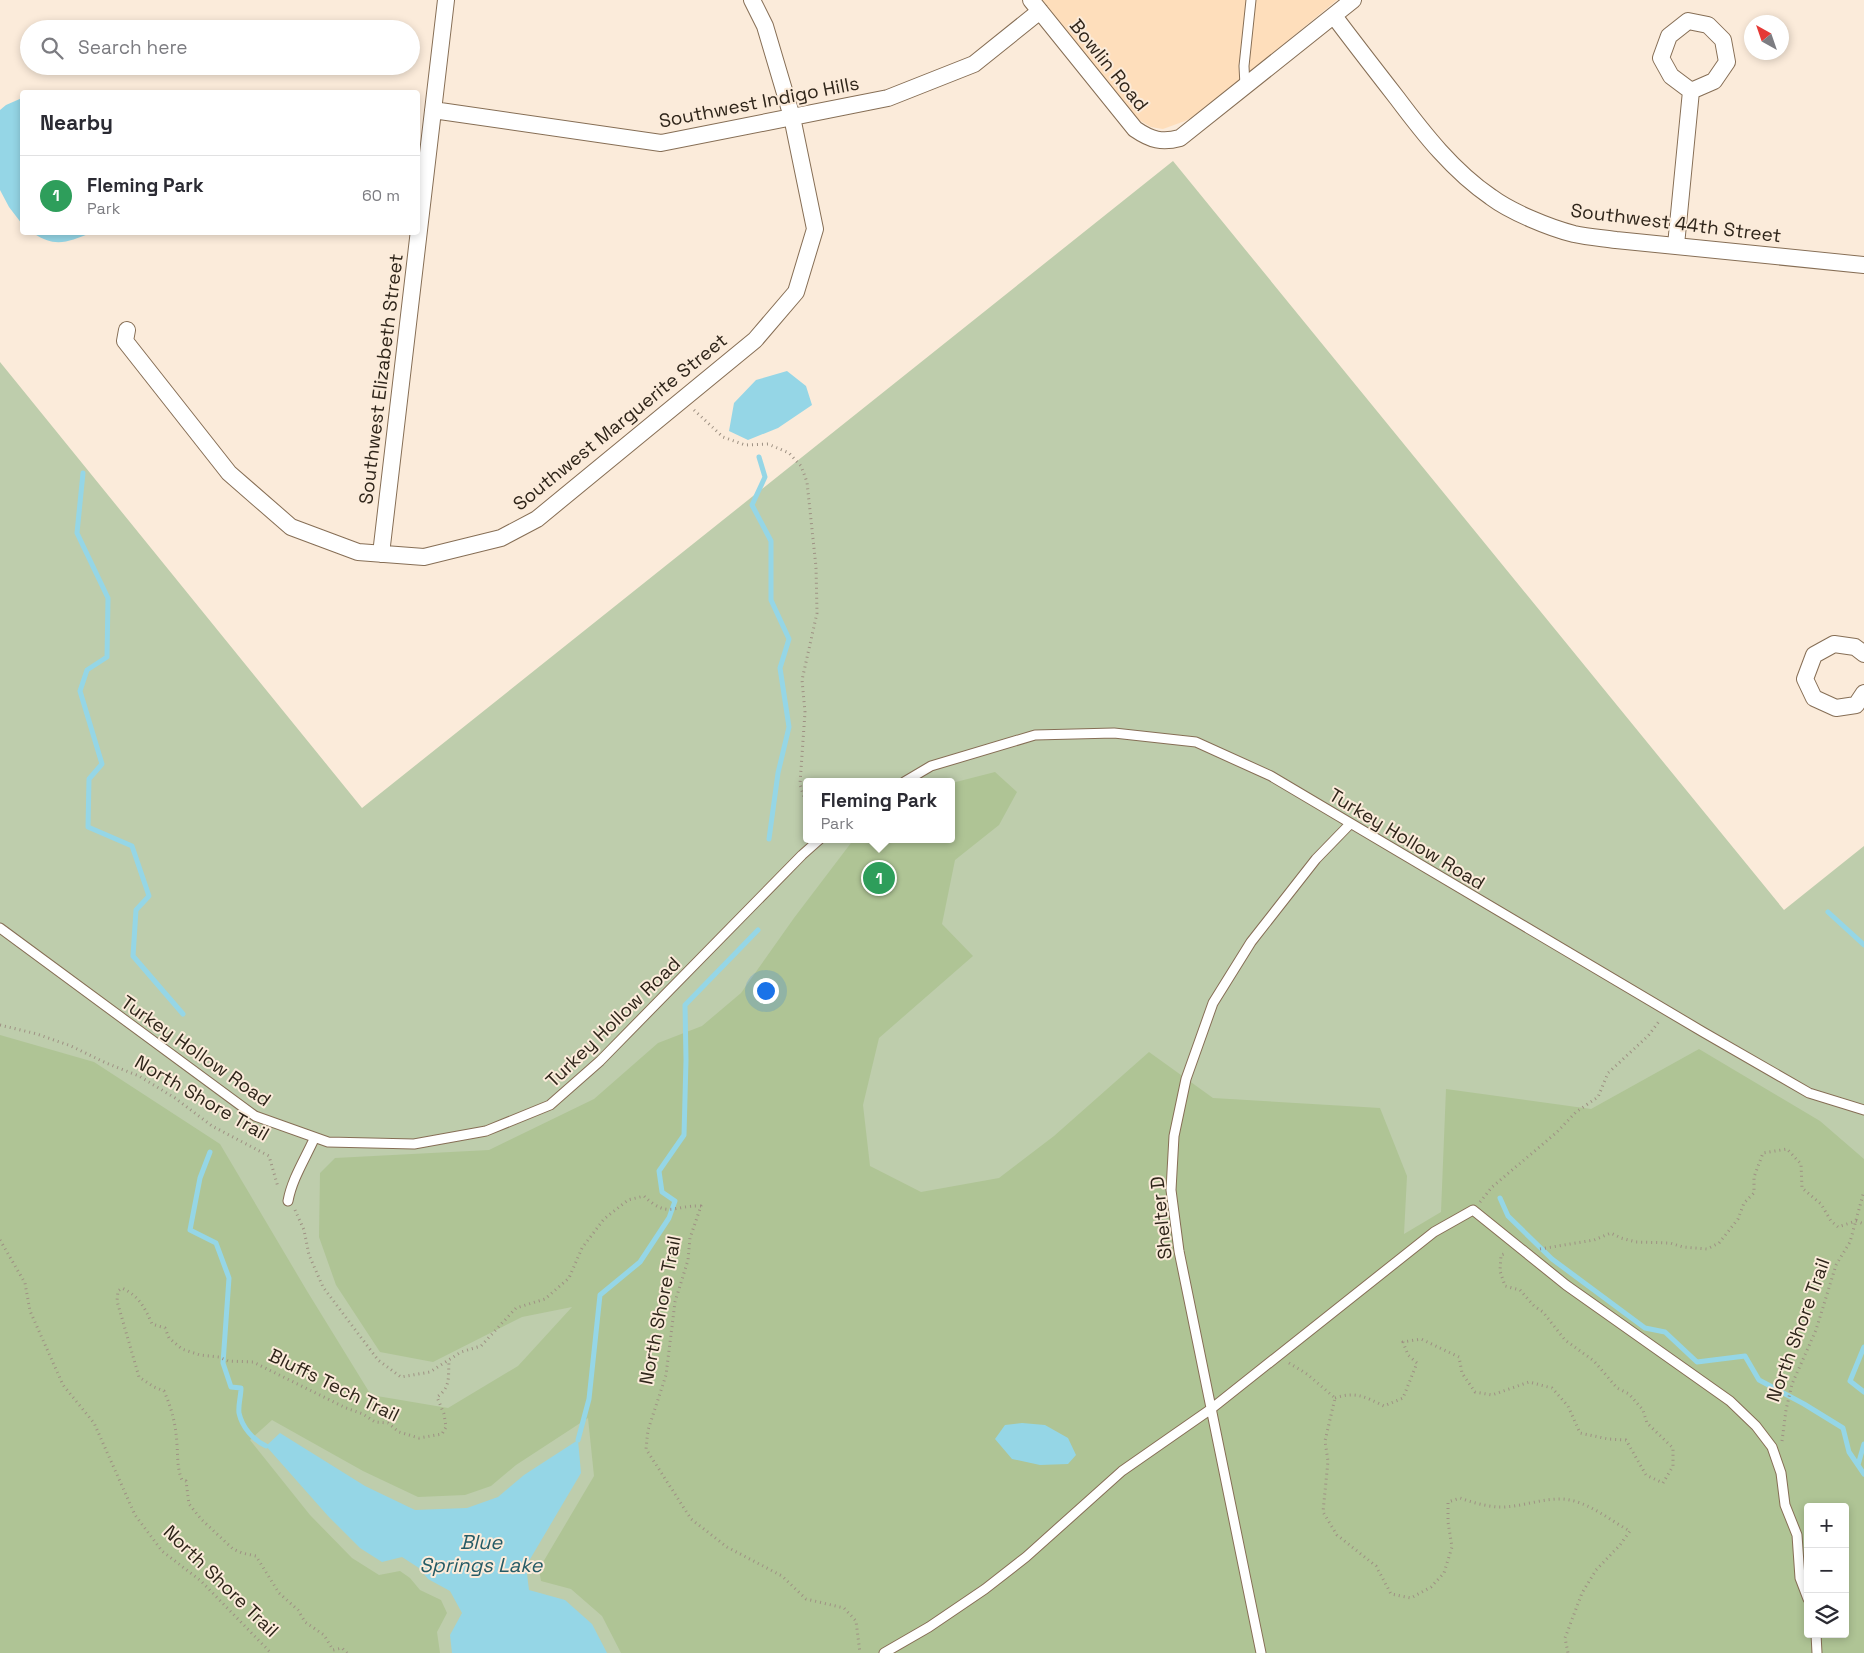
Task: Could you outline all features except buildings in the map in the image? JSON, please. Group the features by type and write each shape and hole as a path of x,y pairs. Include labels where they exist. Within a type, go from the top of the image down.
{"street":[{"name":"Southwest Elizabeth Street","path":"420,221 446,0"},
{"name":"Southwest Marguerite Street","path":"127,330 125,341 229,473 291,527 358,552 424,557 501,538 537,519 755,340 796,292 815,229 792,117 765,26 752,0"},
{"path":"1245,86 1353,0"},
{"name":"Southwest Indigo Hills","path":"433,110 661,143 888,98 974,64 1035,6"},
{"name":"Bowlin Road","path":"1035,6 1135,129 1146,137 1167,141 1180,138 1245,86"},
{"name":"Southwest 44th Street","path":"1334,16 1427,137 1468,179 1492,198 1551,226 1575,234 1864,265"},
{"path":"1688,21 1708,25 1723,40 1727,62 1714,81 1691,91 1671,76 1661,58 1669,36 1688,21"},
{"path":"1676,245 1691,91"},
{"name":"Southwest Elizabeth Street","path":"381,554 418,235"},
{"path":"1864,654 1854,647 1834,644 1814,655 1805,679 1814,698 1836,708 1856,705 1864,693"}],"lane":[{"path":"1245,86 1244,66 1251,0"},
{"name":"Turkey Hollow Road","path":"911,778 932,766 1035,735 1114,733 1196,742 1271,776 1809,1093 1864,1110"},
{"name":"Shelter D","path":"1261,1653 1179,1251 1171,1190 1174,1136 1186,1080 1213,1003 1251,942 1316,859 1350,824"},
{"name":"Turkey Hollow Road","path":"0,928 255,1116 314,1139 328,1142 414,1144 486,1131 550,1105 600,1061 816,843"},
{"path":"288,1201 291,1186 314,1139"},
{"path":"884,1653 928,1627 985,1589 1026,1557 1122,1471 1211,1408 1434,1232 1473,1210 1566,1285 1730,1401 1756,1426 1772,1447 1781,1473 1785,1505 1797,1535 1800,1578 1806,1593"},
{"path":"1816,1638 1817,1653"}],"path":[{"path":"683,400 723,437 744,445 768,444 790,453 801,466 807,482 816,567 817,613 802,680 806,712 800,784 803,794"},
{"path":"1473,1210 1492,1187 1556,1133 1576,1112 1598,1097 1608,1073 1648,1036 1667,1011"},
{"name":"North Shore Trail","path":"0,1025 37,1034 71,1046 139,1076 175,1098 212,1126 269,1156 279,1190 295,1209 304,1230 309,1254 323,1287 378,1360 401,1377 430,1372 461,1352 481,1346 516,1308 546,1298 568,1278 582,1248 604,1219 628,1200 644,1196 654,1206 672,1211 688,1206 701,1206 690,1238 688,1260 675,1302 666,1374 648,1430 646,1449 691,1520 727,1547 782,1576 806,1599 844,1608 856,1621 860,1653"},
{"name":"North Shore Trail","path":"1782,1446 1786,1410 1792,1384 1816,1330 1836,1265 1850,1242 1864,1191"},
{"name":"North Shore Trail","path":"0,1240 26,1283 30,1311 63,1384 94,1423 135,1515 162,1551 201,1581 271,1653"},
{"name":"Bluffs Tech Trail","path":"347,1653 342,1648 333,1650 324,1635 305,1622 298,1610 279,1592 256,1556 233,1549 201,1519 189,1504 186,1481 182,1480 178,1470 178,1448 173,1410 164,1391 139,1378 117,1301 118,1291 122,1288 131,1292 143,1305 152,1324 164,1328 169,1338 182,1349 200,1355 219,1357 228,1361 253,1362 346,1408 363,1414 375,1422 388,1423 399,1432 419,1438 442,1434 446,1426 444,1414 437,1397 445,1391 448,1381 449,1360"},
{"path":"1278,1356 1307,1374 1335,1398 1326,1440 1328,1461 1323,1512 1338,1535 1376,1566 1391,1594 1411,1598 1431,1587 1444,1573 1452,1547 1448,1522 1448,1502 1460,1498 1498,1507 1564,1499 1589,1506 1612,1522 1630,1531 1620,1545 1596,1570 1582,1593 1565,1638 1568,1653"}],"shaded area":[{"path":"1041,0 1337,0 1200,113 1163,129 1151,127 1139,120"}],"green space":[{"path":"1173,161 1784,910 1864,846 1864,1653 0,1653 0,362 362,808"},
{"path":"995,772 1017,792 999,825 955,860 942,924 973,956 879,1038 863,1105 870,1166 921,1192 999,1178 1054,1136 1149,1052 1213,1098 1380,1108 1407,1176 1404,1234 1441,1212 1446,1089 1591,1109 1699,1049 1820,1121 1864,1159 1864,1653 621,1653 602,1616 571,1589 541,1581 539,1569 594,1476 588,1418 516,1465 491,1486 465,1495 418,1497 363,1471 272,1420 250,1440 310,1515 352,1558 379,1575 400,1571 410,1578 420,1590 441,1600 447,1613 437,1632 440,1653 0,1653 0,1035 94,1062 220,1144 371,1395 448,1408 518,1366 572,1307 522,1317 433,1362 380,1352 336,1285 319,1237 320,1173 335,1158 489,1150 594,1099 658,1043 702,1026 741,993 794,918 851,843 955,843 955,782"}],"water":[{"path":"20,99 20,221 9,207 0,190 0,110"},
{"path":"36,235 86,235 62,242 48,241"},
{"path":"787,371 806,386 812,405 778,428 748,440 729,431 734,403 756,380"},
{"path":"1022,1423 1045,1425 1068,1438 1076,1455 1068,1464 1040,1465 1012,1459 995,1439 1005,1425"},
{"name":"Blue Springs Lake","path":"280,1433 365,1486 415,1510 467,1508 498,1497 524,1475 578,1440 581,1473 526,1566 529,1590 565,1600 592,1624 607,1653 452,1653 450,1635 462,1613 450,1591 428,1579 419,1568 402,1557 382,1562 360,1548 328,1516 266,1446"}],"waterway":[{"path":"759,457 765,477 752,505 771,541 771,600 789,639 780,668 789,727 778,773 769,839"},
{"path":"83,473 77,533 108,598 107,657 87,670 80,691 102,764 89,779 88,827 132,846 149,896 136,910 133,956 183,1014"},
{"path":"1828,912 1864,945"},
{"path":"578,1440 589,1399 600,1295 640,1262 669,1218 675,1201 662,1192 659,1171 684,1135 685,1005 758,930"},
{"path":"210,1152 200,1178 190,1230 216,1243 229,1278 223,1363 231,1387 241,1388 239,1413 245,1428 253,1437 266,1446"},
{"path":"1500,1198 1508,1216 1552,1259 1645,1328 1665,1332 1697,1362 1745,1356 1759,1380 1843,1428 1849,1452 1864,1474"},
{"path":"1864,1347 1850,1381 1864,1392"},
{"path":"1858,1465 1864,1444"}],"place":[{"name":"Fleming Park","path":"879,878"}]}
